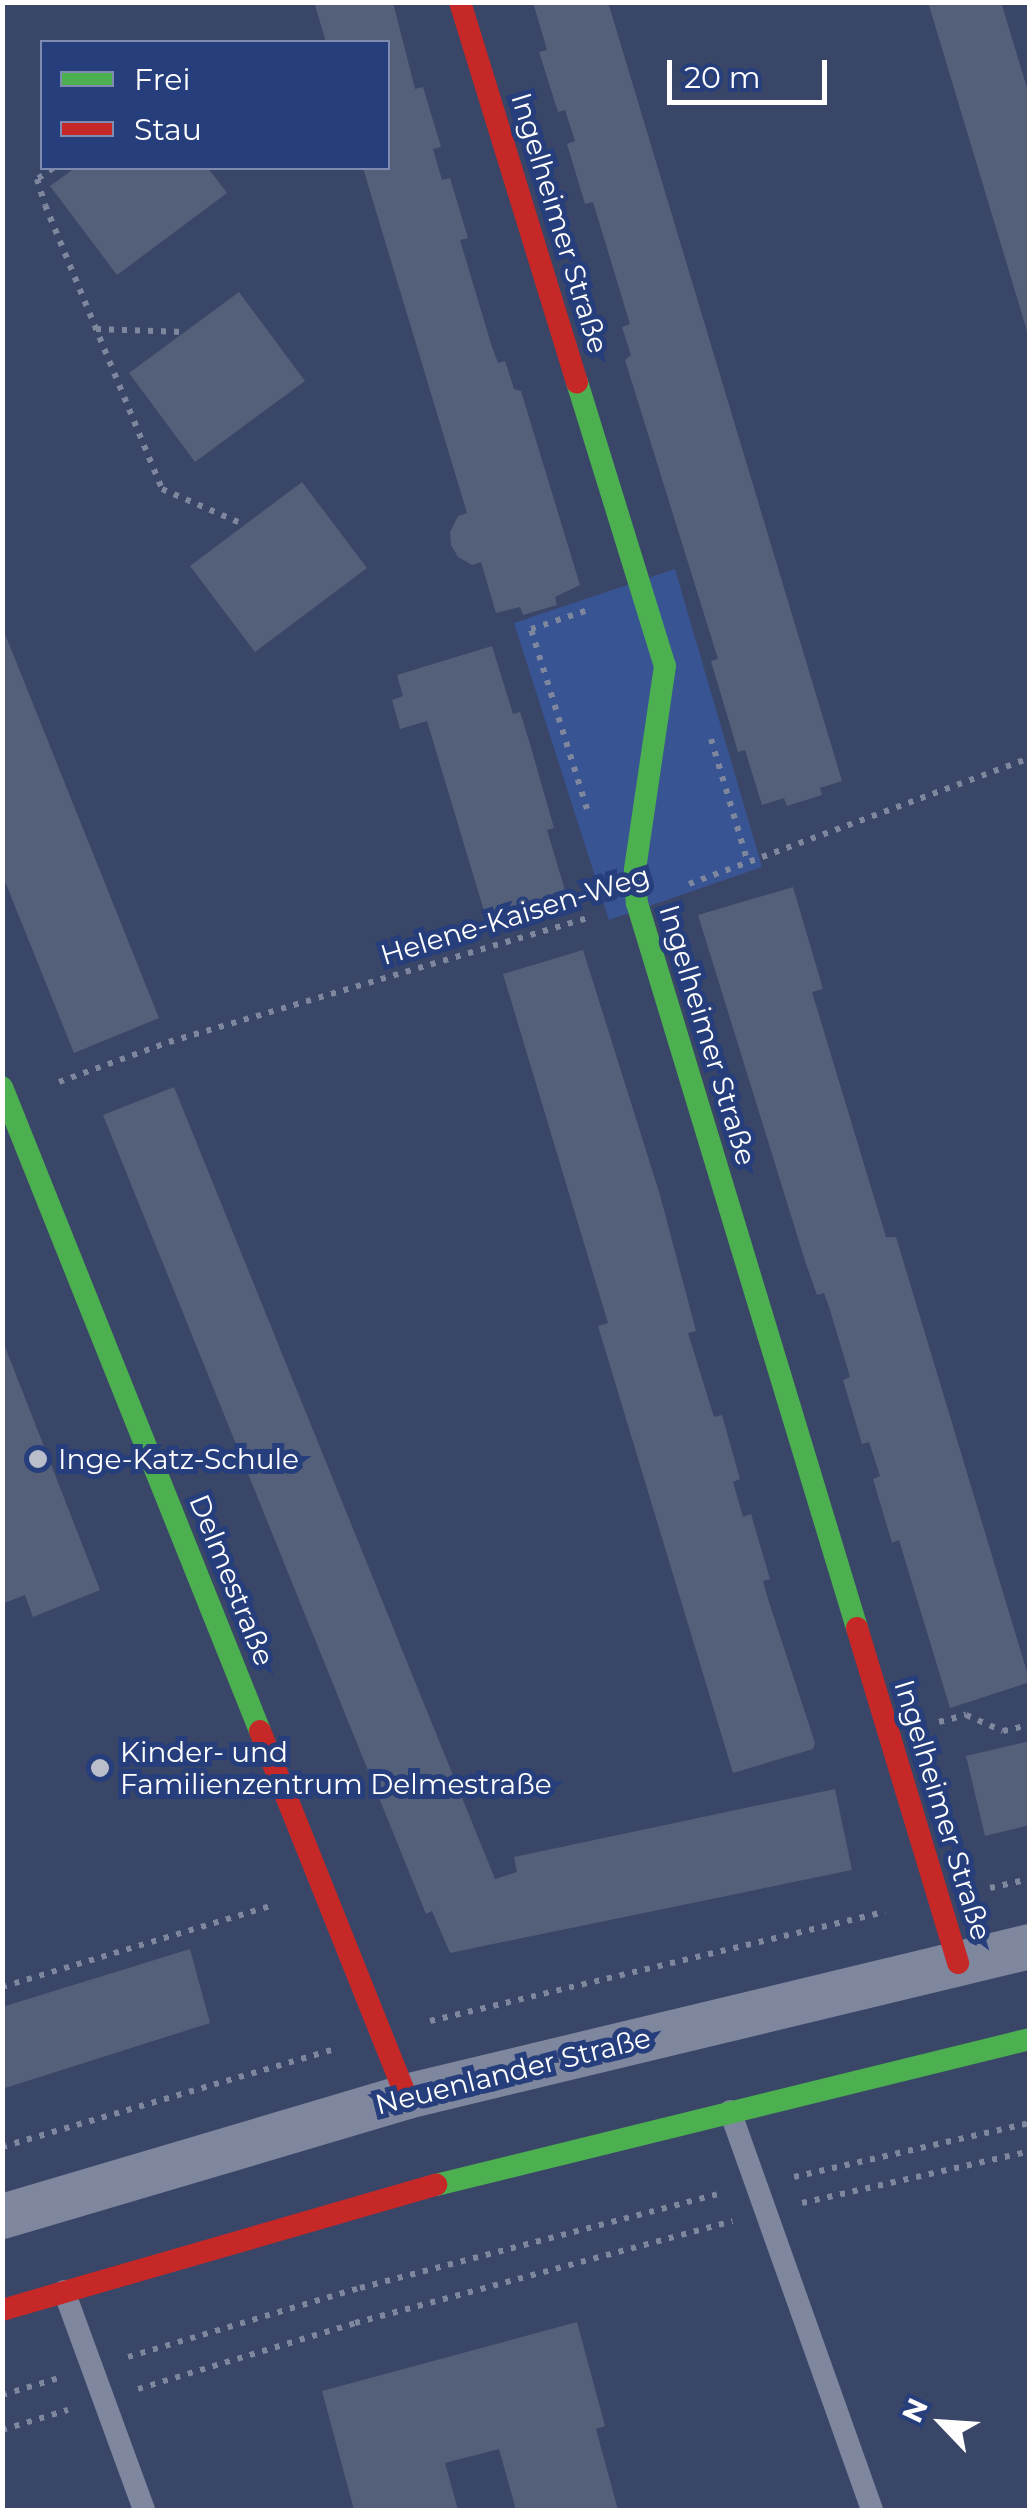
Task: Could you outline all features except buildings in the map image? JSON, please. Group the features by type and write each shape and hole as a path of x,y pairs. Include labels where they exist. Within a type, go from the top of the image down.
{"street":[{"name":"Ingelheimer Straße","path":"460,2 665,666 635,870 637,903 958,1963"},
{"name":"Delmestraße","path":"5,1094 406,2096"},
{"name":"Neuenlander Straße","path":"2,2216 406,2096 1030,1946"},
{"path":"2,2310 511,2164 1030,2039"}],"lane":[{"path":"730,2111 872,2510"},
{"path":"64,2291 144,2510"}],"path":[{"path":"50,170 37,179 162,489 245,525"},
{"path":"96,329 184,332"},
{"path":"593,821 531,629 642,592"},
{"path":"710,736 748,862"},
{"name":"Helene-Kaisen-Weg","path":"5,1094 637,903 1030,758"},
{"path":"1004,1731 1030,1725"},
{"path":"2,2147 382,2035 1030,1879"},
{"path":"2,1987 324,1889"},
{"path":"2,2395 360,2288 756,2186 1030,2123"},
{"path":"2,2430 355,2323 765,2212 1030,2151"}],"shaded area":[{"path":"675,569 762,867 609,920 514,623"}],"traffic: fast":[{"path":"577,382 665,666 635,870 637,903 857,1628"},
{"path":"2,1087 260,1731"},
{"path":"436,2185 1030,2039"}],"traffic: jam":[{"path":"460,2 577,382"},
{"path":"857,1628 958,1963"},
{"path":"260,1731 406,2096"},
{"path":"2,2310 436,2185"}],"place":[{"name":"Inge-Katz-Schule","path":"38,1459"},
{"name":"Kinder- und Familienzentrum Delmestraße","path":"100,1768"}]}
